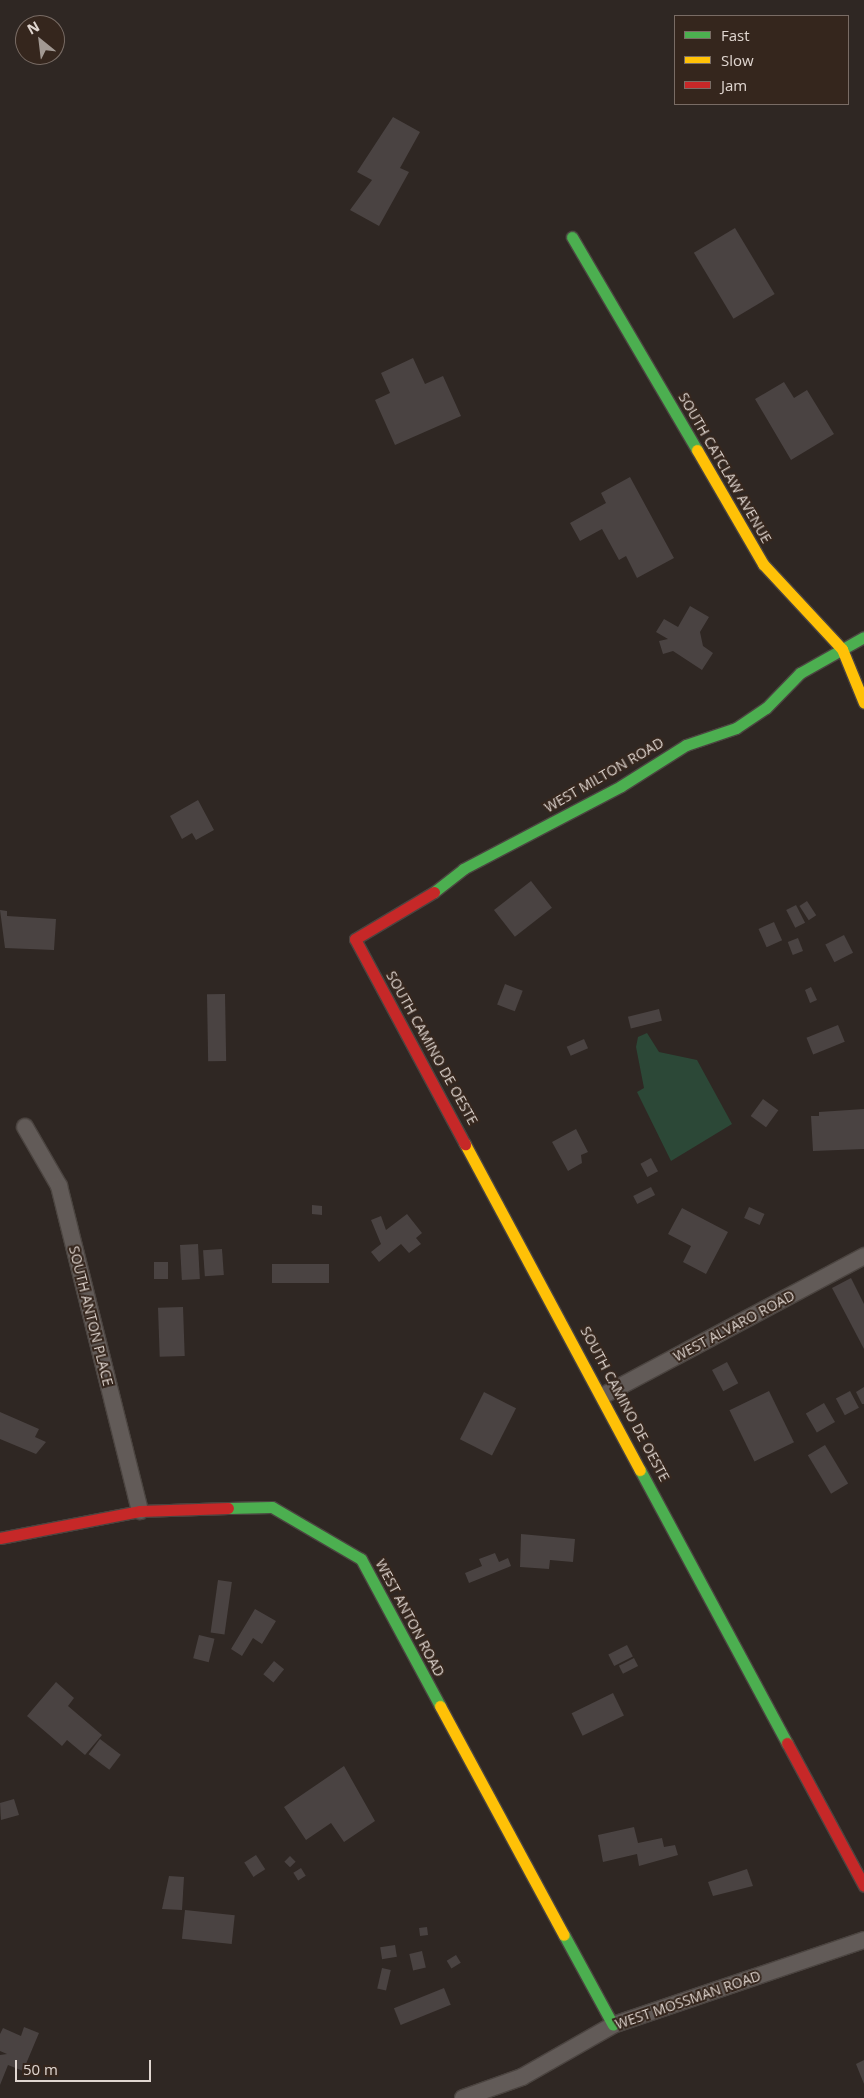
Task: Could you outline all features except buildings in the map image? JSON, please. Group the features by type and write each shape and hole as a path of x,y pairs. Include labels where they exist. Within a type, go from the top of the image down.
{"street":[{"name":"SOUTH CATCLAW AVENUE","path":"572,237 763,564 842,649 864,703"},
{"name":"WEST MILTON ROAD","path":"356,939 427,898 463,868 622,786 686,745 736,728 766,708 800,673 864,637"},
{"name":"SOUTH CAMINO DE OESTE","path":"356,939 604,1395 864,1886"},
{"name":"SOUTH ANTON PLACE","path":"25,1127 59,1186 140,1511"},
{"name":"WEST ALVARO ROAD","path":"604,1395 864,1256"},
{"name":"WEST ANTON ROAD","path":"0,1538 140,1511 272,1507 361,1559 613,2025"},
{"name":"WEST MOSSMAN ROAD","path":"463,2098 522,2077 613,2025 864,1940"}],"green space":[{"path":"647,1033 659,1052 697,1060 732,1124 671,1161 637,1092 644,1088 636,1047 638,1037"}],"traffic: fast":[{"path":"572,237 697,450"},
{"path":"434,892 463,869 621,786 686,745 736,728 766,708 800,673 864,637"},
{"path":"640,1470 787,1743"},
{"path":"228,1508 272,1507 361,1559 440,1706"},
{"path":"564,1935 613,2025"}],"traffic: slow":[{"path":"697,450 763,564 842,649 864,703"},
{"path":"465,1144 640,1470"},
{"path":"440,1706 564,1935"}],"traffic: jam":[{"path":"434,892 355,939 465,1144"},
{"path":"0,1538 140,1511 228,1508"},
{"path":"787,1743 864,1886"}]}
